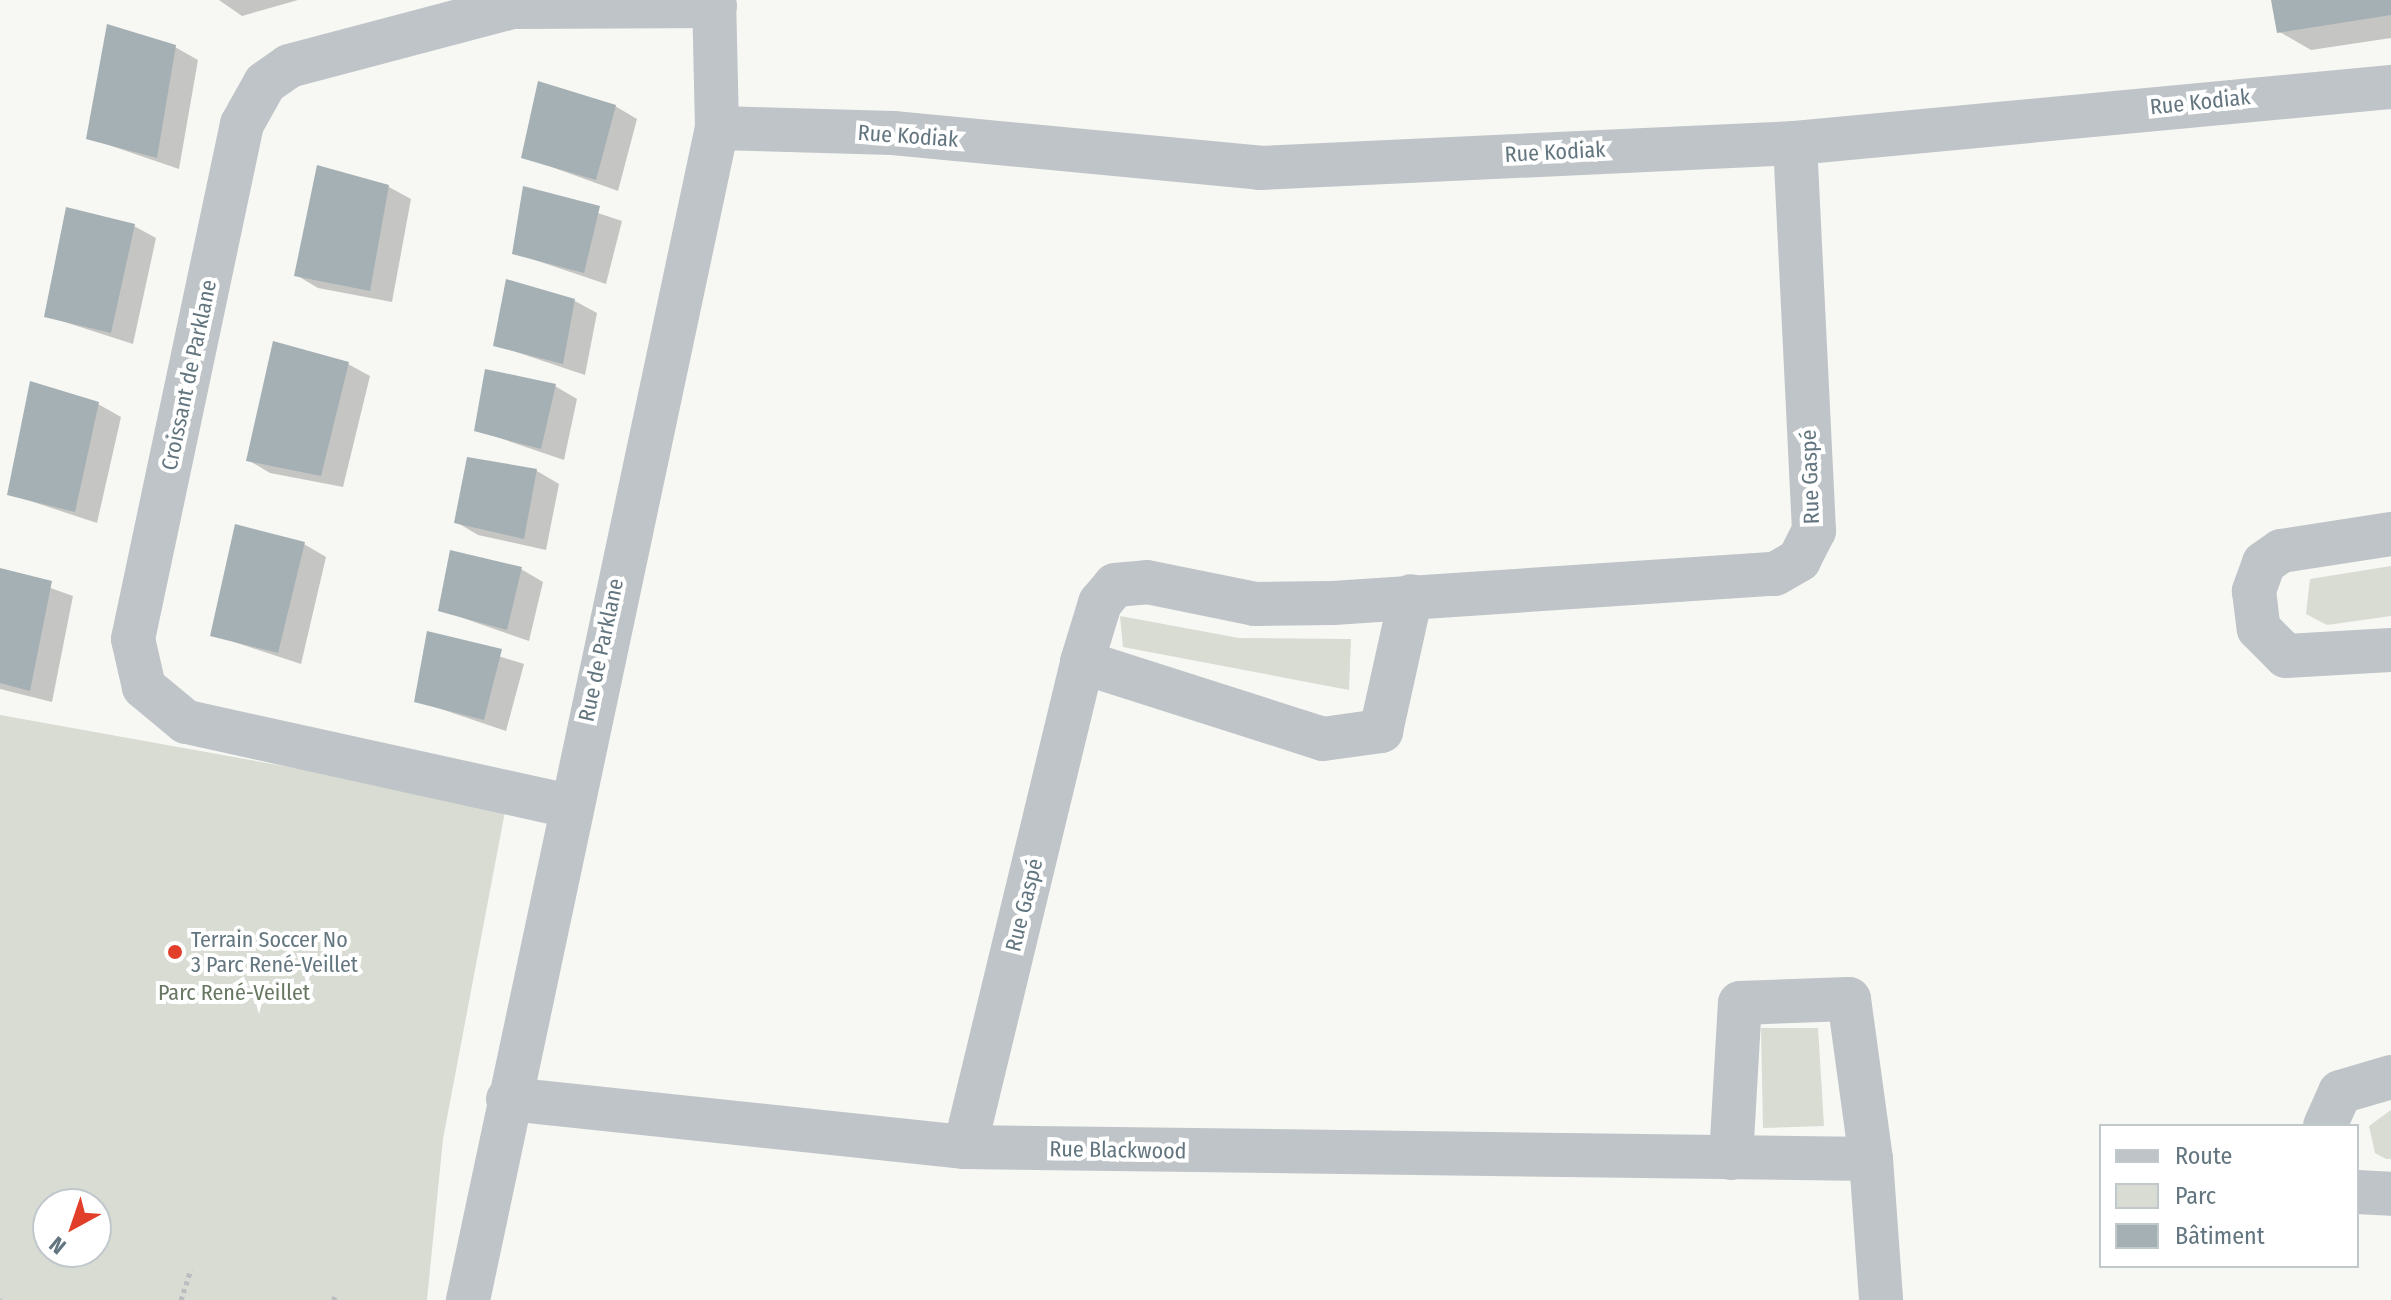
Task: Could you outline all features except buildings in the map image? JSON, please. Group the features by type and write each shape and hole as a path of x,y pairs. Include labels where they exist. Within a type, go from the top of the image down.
{"street":[{"name":"Rue de Parklane","path":"468,1300 569,806 717,128 714,3"},
{"name":"Croissant de Parklane","path":"569,806 186,722 144,687 133,639 242,124 265,83 289,66 513,7 714,3"},
{"name":"Rue Kodiak","path":"717,128 893,133 1260,168 1795,143 2391,87"},
{"name":"Rue Gaspé","path":"965,1147 1082,662 1100,603 1115,585 1147,582 1255,604 1760,576 1799,560 1814,531 1795,143"},
{"path":"2391,534 2281,551 2264,563 2254,591 2259,629 2286,656 2391,650"},
{"path":"1082,662 1323,739 1381,731 1411,596"},
{"path":"1731,1158 1740,1003 1849,999 1871,1159 1881,1300"},
{"path":"2326,1124 2340,1092 2391,1077"},
{"name":"Rue Blackwood","path":"508,1099 965,1147 1871,1159"},
{"path":"2359,1192 2391,1194"}],"path":[{"path":"181,1300 191,1270"}],"green space":[{"path":"2391,566 2391,616 2327,625 2306,614 2310,579"},
{"path":"1120,616 1239,638 1351,639 1349,690 1123,647"},
{"name":"Parc René-Veillet","path":"0,715 506,806 443,1139 427,1300 0,1300"},
{"path":"1761,1028 1818,1028 1824,1126 1763,1128"},
{"path":"2391,1110 2391,1159 2386,1159 2375,1153 2369,1126"}],"place":[{"name":"Terrain Soccer No 3 Parc René-Veillet","path":"175,952"}]}
